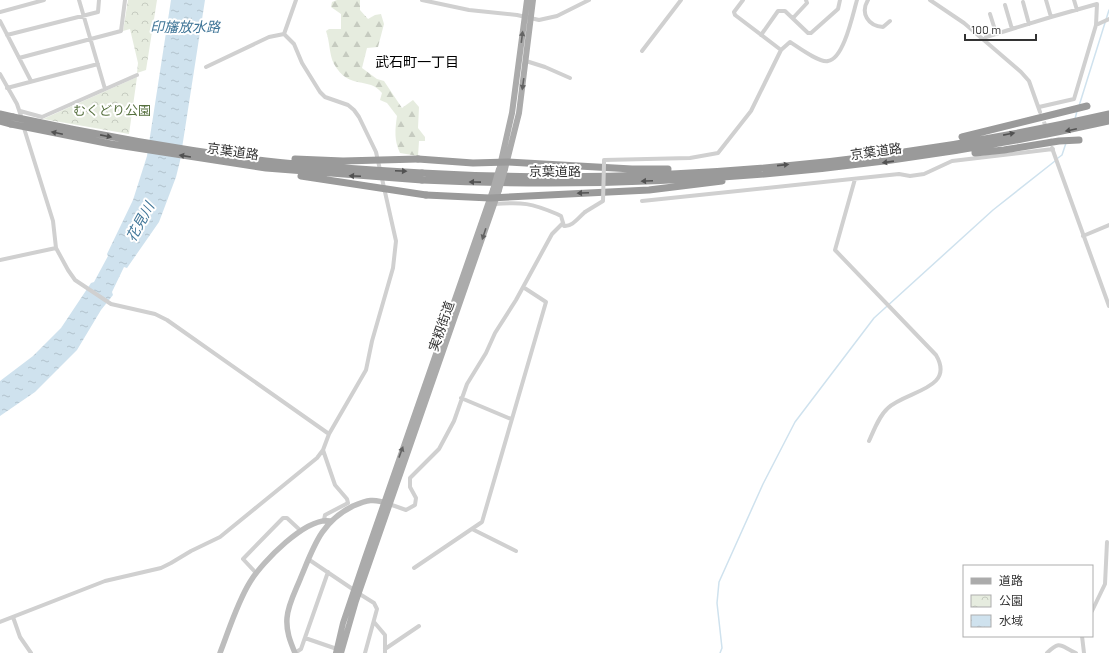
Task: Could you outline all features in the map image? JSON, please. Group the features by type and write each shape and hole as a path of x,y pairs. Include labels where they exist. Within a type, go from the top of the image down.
{"highway":[{"path":"917,149 1087,106"},
{"name":"京葉道路","path":"0,114 12,120"},
{"name":"京葉道路","path":"422,176 627,175 760,168 917,149 1001,136 1109,114"},
{"name":"京葉道路","path":"0,121 12,120 112,137 212,157 422,176 560,184 771,174 836,168 922,157 1026,139 1109,121"},
{"path":"922,157 1004,150 1059,141 1079,140"},
{"path":"212,157 316,160 418,159 503,166 632,169 760,168"},
{"path":"212,157 344,183 426,195 494,196 649,190 771,174"}],"main road":[{"name":"実籾街道","path":"338,652 356,592 494,196 519,113 526,61 528,17 527,0"},
{"name":"実籾街道","path":"503,166 528,17 534,0"}],"street":[{"path":"0,12 44,0"},
{"path":"79,0 92,39 105,89"},
{"path":"7,35 98,12 99,0"},
{"path":"19,58 121,31 125,0"},
{"path":"284,34 296,0"},
{"path":"422,0 469,10 544,20 557,16 589,0"},
{"path":"642,51 681,0"},
{"path":"743,0 734,12 735,15 781,50"},
{"path":"793,18 807,3 806,0"},
{"path":"761,35 778,11 785,11 808,33 811,33 838,9 840,0"},
{"path":"562,224 564,226 569,226 585,212 603,201 604,160 690,158 718,153 751,111 781,50 790,42 821,60 827,62 833,59 851,27 857,0"},
{"path":"868,0 864,10 864,14 868,20 878,26 883,27 890,21"},
{"path":"930,0 948,11 1021,72 1028,81 1040,109 1074,99 1096,25 1097,2 1077,10 986,37 984,40"},
{"path":"1046,0 1051,17"},
{"path":"1074,0 1077,10"},
{"path":"1023,2 1029,24"},
{"path":"1005,5 1012,29"},
{"path":"990,14 996,34"},
{"path":"1096,25 1109,19"},
{"path":"0,21 31,81"},
{"path":"206,67 269,37 284,34"},
{"path":"0,622 106,581 161,568 220,537 278,488 309,466 323,450 329,434 366,370 374,334 393,268 396,242 376,152 354,110 325,97 320,92 302,63 294,44 284,34"},
{"path":"526,61 545,67 570,78"},
{"path":"7,88 98,64"},
{"path":"0,74 20,111 53,221 56,248 75,280 112,304 155,314 167,320 329,434"},
{"path":"20,111 42,117 137,75"},
{"path":"642,200 899,174 910,176 924,174 952,161 1052,148 1109,306"},
{"path":"855,179 835,250 936,355 939,361 940,376 934,384 888,408 869,441"},
{"path":"494,196 533,204 561,216 562,224"},
{"path":"328,572 301,649 295,653 288,634 288,613 308,559 318,539 330,521 342,512 368,499 387,503 405,510 410,509 415,505 416,497 410,487 410,478 439,448 454,421 461,398 495,333 523,287 552,234 562,224"},
{"path":"1083,236 1109,225"},
{"path":"0,260 56,248"},
{"path":"414,568 482,522 546,302 523,287"},
{"path":"461,398 511,419"},
{"path":"220,653 244,593 256,573 293,537 324,520 325,516 348,503 347,499 335,485 323,450"},
{"path":"256,573 243,559 283,518 287,518 301,532"},
{"path":"324,520 330,521"},
{"path":"472,529 516,551"},
{"path":"1093,609 1105,584 1107,542"},
{"path":"308,559 374,603 377,609 365,653"},
{"path":"13,617 20,637 31,653"},
{"path":"374,622 385,635 385,651"},
{"path":"385,651 419,626"},
{"path":"1082,637 1084,653"},
{"path":"305,638 338,652"},
{"path":"1047,653 1054,646 1061,645 1076,653"}],"green space":[{"path":"128,0 157,0 146,70 137,73 138,63 130,29 123,31"},
{"path":"337,0 360,0 360,10 368,19 375,15 381,14 384,24 378,47 367,48 362,68 377,79 384,81 402,108 413,100 419,107 418,128 425,137 425,141 419,141 418,156 400,153 396,135 397,116 387,103 380,100 382,93 371,85 352,81 346,78 334,64 326,31 329,29 341,29 341,14 331,7 332,2"},
{"name":"むくどり公園","path":"137,77 129,134 43,119"}],"water":[{"name":"印旛放水路","path":"171,0 205,0 180,161 176,177 159,222 127,268 124,267 112,292 113,295 101,310 77,350 35,392 0,416 0,381 33,356 61,328 91,283 94,282 108,256 107,254 133,200 147,156"}],"waterway":[{"path":"1079,106 1109,10"},
{"path":"1075,119 1077,111"},
{"path":"1058,158 1062,155 1066,143"},
{"path":"720,653 722,648 717,603 719,582 763,484 795,422 874,318 993,210 1055,161"}],"tunnel":[{"path":"1042,116 1051,143"}],"district":[{"name":"武石町一丁目","path":"417,62"}],"water label":[{"name":"花見川","path":"140,222"}]}
